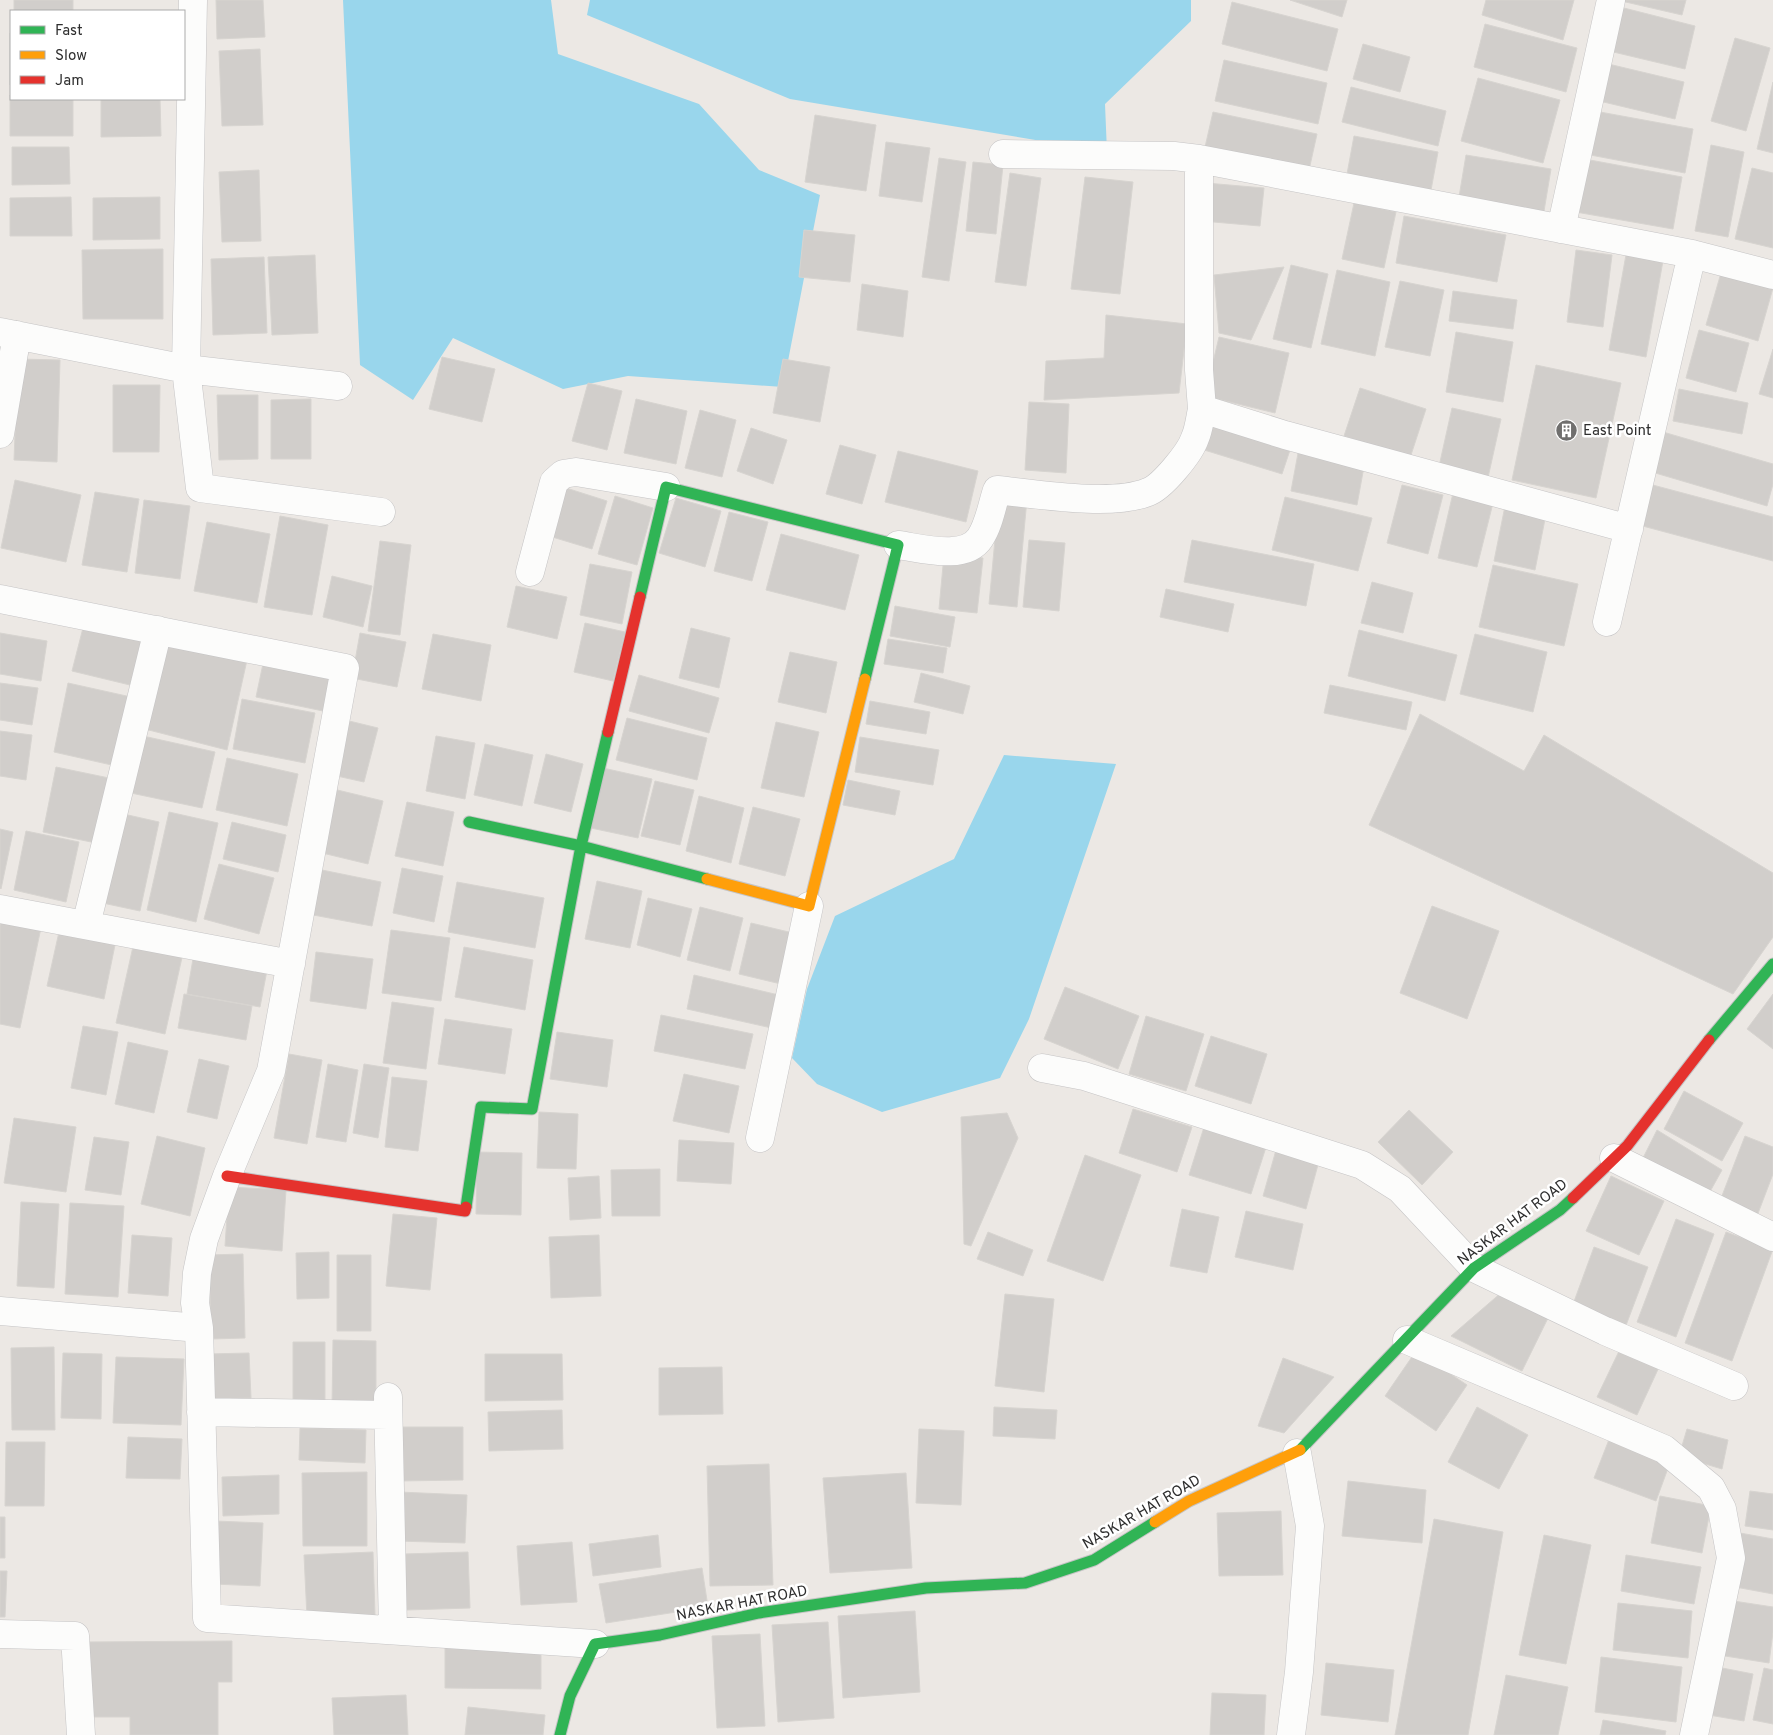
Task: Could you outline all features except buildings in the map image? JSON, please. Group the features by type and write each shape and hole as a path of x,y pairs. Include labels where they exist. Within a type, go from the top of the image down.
{"street":[{"path":"193,0 186,369 200,488 381,512"},
{"path":"1561,229 1611,0"},
{"path":"1003,154 1174,156 1199,159 1692,254 1773,274"},
{"path":"530,572 554,482 563,474 576,472 666,487 898,546 951,551 970,548 980,539 997,490 1075,498 1119,497 1149,492 1176,468 1195,440 1202,409 1199,370 1199,159"},
{"path":"1607,622 1692,254"},
{"path":"0,434 9,334 186,369 338,386"},
{"path":"1202,409 1285,435 1629,529"},
{"path":"227,1176 465,1211 481,1108 532,1109 581,846 666,487"},
{"path":"760,1138 809,906 898,546"},
{"path":"0,599 345,668 271,1071 227,1176 204,1239 197,1273 195,1304 199,1328 208,1618 595,1644 570,1696 560,1735"},
{"path":"86,925 158,630"},
{"path":"469,822 581,846 809,906"},
{"path":"0,909 291,964"},
{"name":"NASKAR HAT ROAD","path":"595,1644 660,1635 759,1613 926,1588 1025,1582 1094,1560 1189,1501 1297,1453 1474,1268 1560,1210 1627,1146 1685,1069 1773,964"},
{"path":"1042,1068 1084,1076 1286,1139 1362,1165 1400,1189 1474,1268 1605,1331 1734,1386"},
{"path":"1614,1158 1773,1237"},
{"path":"0,1311 199,1328"},
{"path":"1407,1340 1664,1449 1711,1488 1722,1509 1731,1558 1694,1735"},
{"path":"201,1412 388,1406 393,1630"},
{"path":"1291,1735 1299,1672 1310,1526 1297,1453"},
{"path":"0,1634 75,1636 81,1735"}],"water":[{"path":"343,0 551,0 558,54 699,104 759,170 820,195 783,387 628,376 563,389 453,338 413,400 360,365"},
{"path":"590,0 1191,0 1191,21 1105,104 1107,152 790,99 587,15"},
{"path":"1004,755 1116,764 1029,1019 1000,1078 882,1112 817,1084 792,1058 807,989 835,916 954,859"}],"traffic: fast":[{"path":"640,597 666,487 898,545 865,679"},
{"path":"466,1207 481,1107 532,1109 581,846 608,732"},
{"path":"469,822 581,846 707,879"},
{"path":"1709,1040 1773,964"},
{"path":"1300,1450 1474,1268 1560,1210 1573,1198"},
{"path":"560,1735 570,1696 595,1644 660,1635 759,1613 926,1588 1025,1583 1094,1560 1155,1522"}],"traffic: slow":[{"path":"707,879 809,906 865,679"},
{"path":"1155,1522 1189,1501 1300,1450"}],"traffic: jam":[{"path":"608,732 640,597"},
{"path":"1573,1198 1627,1146 1709,1040"},
{"path":"227,1176 465,1211 466,1207"}],"place":[{"name":"East Point","path":"1567,431"}]}
